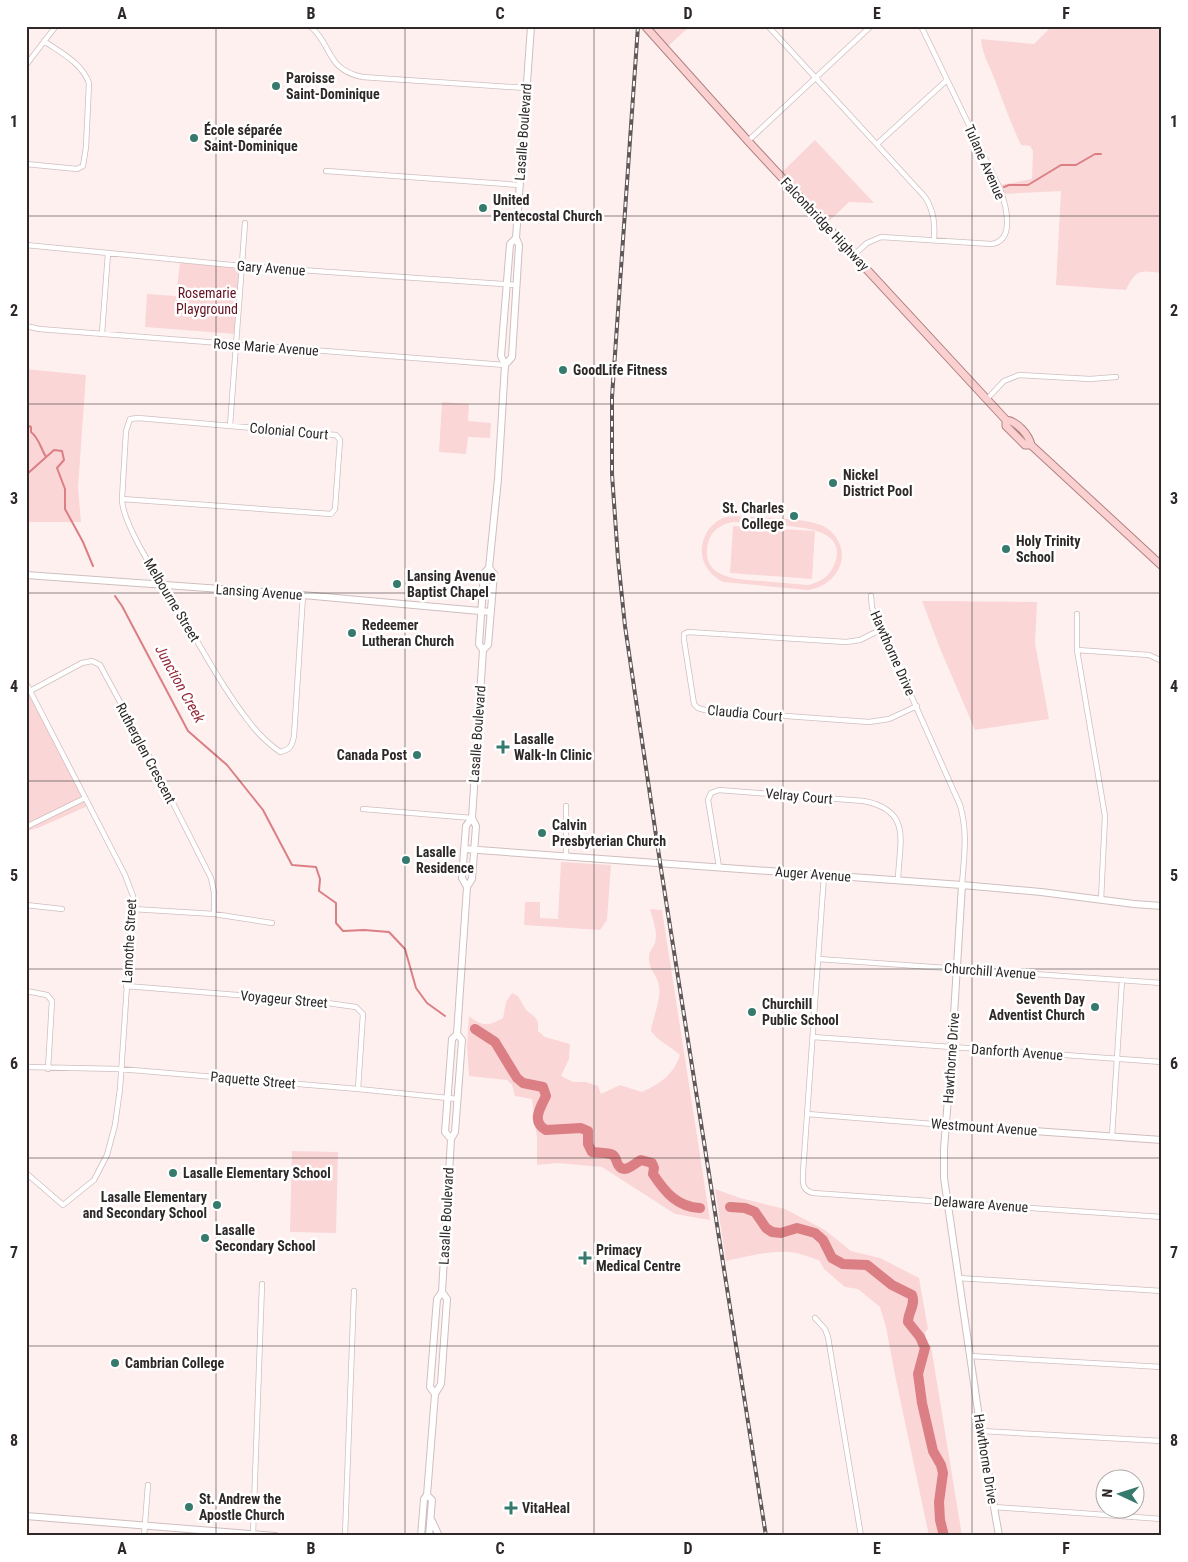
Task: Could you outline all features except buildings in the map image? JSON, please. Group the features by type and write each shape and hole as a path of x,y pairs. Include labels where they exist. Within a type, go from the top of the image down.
{"main road":[{"name":"Lasalle Boulevard","path":"505,365 512,357 519,246 516,238 531,26"},
{"name":"Falconbridge Highway","path":"645,26 748,141 1006,420 1006,426 1025,445 1032,445 1162,566"},
{"name":"Lasalle Boulevard","path":"450,1139 445,1132 447,1098 452,1039 457,1034 467,887 472,879 476,826 472,818 483,650 479,644 480,612 484,573 489,568 498,479 505,365 501,356 510,244 516,238"},
{"name":"Lasalle Boulevard","path":"483,650 488,645 494,574 489,568"},
{"name":"Lansing Avenue","path":"26,575 303,595 491,612"},
{"name":"Lasalle Boulevard","path":"467,887 462,878 464,849 466,826 472,818"},
{"name":"Auger Avenue","path":"464,849 962,885 1162,906"},
{"name":"Hawthorne Drive","path":"962,885 944,1169 958,1278 999,1536"},
{"name":"Lasalle Boulevard","path":"435,1394 430,1387 437,1299 442,1292 450,1139 455,1132 458,1099 462,1040 457,1034"},
{"name":"Westmount Avenue","path":"946,1125 1162,1140"},
{"name":"Lasalle Boulevard","path":"421,1536 424,1499 427,1495 435,1394 441,1384 446,1299 442,1292"},
{"name":"Lasalle Boulevard","path":"427,1495 432,1500 430,1536"},
{"path":"26,1516 275,1536"},
{"path":"431,1518 439,1536"}],"street":[{"path":"26,65 56,26"},
{"path":"310,26 320,37 331,58 340,69 350,74 362,77 526,88"},
{"path":"768,26 918,188 928,202 934,218 934,240"},
{"path":"748,141 871,26"},
{"name":"Tulane Avenue","path":"854,255 867,243 881,237 997,243 1003,240 1006,232 1004,202 1000,188 921,26"},
{"path":"26,164 77,169 83,166 86,148 90,83 86,73 79,66 44,41"},
{"path":"877,144 947,80"},
{"path":"326,171 519,186"},
{"path":"230,426 245,223"},
{"name":"Gary Avenue","path":"26,245 242,266 517,285"},
{"path":"102,333 108,252"},
{"name":"Rose Marie Avenue","path":"26,326 39,329 505,365"},
{"path":"987,399 1004,381 1019,376 1090,379 1116,378"},
{"name":"Colonial Court","path":"122,499 332,514 335,509 340,440 336,435 138,418 130,419"},
{"name":"Melbourne Street","path":"130,419 126,431 122,507 135,538 232,698 251,724 272,747 280,752 286,751 292,746 294,736 303,595"},
{"name":"Hawthorne Drive","path":"870,596 872,608 957,795 964,816 966,836 962,885"},
{"path":"1077,614 1076,650 1106,816 1101,900"},
{"name":"Claudia Court","path":"882,629 860,640 846,642 688,632 684,634 684,640 694,704 698,708 705,710 869,722 889,719 917,706"},
{"path":"1076,650 1149,655 1162,661"},
{"name":"Rutherglen Crescent","path":"30,690 82,663 92,661 100,666 211,878 214,892 214,914"},
{"name":"Lamothe Street","path":"26,683 125,875 133,896 120,1089 115,1125 107,1155 94,1180 64,1205 26,1173"},
{"name":"Velray Court","path":"719,867 708,800 711,793 718,790 864,801 887,808 895,816 900,830 898,880"},
{"path":"26,827 85,798"},
{"path":"566,806 566,856"},
{"path":"363,809 472,818"},
{"path":"807,1114 824,875"},
{"path":"26,905 62,908"},
{"path":"133,909 214,914 272,923"},
{"name":"Churchill Avenue","path":"818,959 1162,984"},
{"path":"1112,1136 1122,980"},
{"name":"Voyageur Street","path":"126,986 312,1001 356,1007 363,1014 358,1089"},
{"path":"26,991 47,994 52,1001 48,1069"},
{"name":"Danforth Avenue","path":"812,1037 1162,1062"},
{"name":"Paquette Street","path":"26,1067 48,1069 120,1069 458,1099"},
{"name":"Westmount Avenue","path":"807,1114 946,1125"},
{"name":"Delaware Avenue","path":"807,1114 803,1186 806,1190 813,1193 1162,1217"},
{"path":"958,1278 1162,1290"},
{"path":"253,1534 262,1284"},
{"path":"345,1536 354,1290"},
{"path":"816,1318 828,1337 861,1536"},
{"path":"970,1356 1162,1366"},
{"path":"981,1431 1162,1441"},
{"path":"144,1536 148,1485"},
{"path":"994,1507 1162,1519"}],"green space":[{"path":"649,26 690,26 665,49"},
{"path":"1052,26 1162,26 1162,273 1140,272 1133,278 1126,290 1056,285 1061,191 1003,194 1000,185 1032,179 1033,151 1030,146 1021,145 985,56 981,39 1034,44"},
{"path":"815,140 874,203 849,202 825,225 779,175"},
{"name":"Rosemarie Playground","path":"180,262 237,268 239,273 235,334 145,327 147,294 176,296"},
{"path":"26,369 86,375 78,488 81,522 26,522"},
{"path":"442,402 469,404 468,421 491,423 490,438 468,437 466,454 439,452"},
{"path":"733,516 790,519 821,525 832,532 839,542 842,553 840,566 827,582 808,590 723,582 710,572 706,566 703,559 702,544 713,525 722,518","holes":["733,522 797,527 819,532 835,543 837,553 834,565 824,578 808,585 732,578 722,575 710,564 707,555 709,538 718,528"]},
{"path":"733,526 815,531 812,579 730,573"},
{"path":"922,601 1037,602 1035,643 1049,719 975,730"},
{"path":"26,683 90,805 38,828 26,831"},
{"path":"561,862 611,865 607,920 600,930 524,925 525,902 540,902 540,918 558,919"},
{"path":"650,909 662,910 710,1220 675,1214 602,1167 557,1163 537,1165 537,1138 532,1099 515,1096 512,1085 507,1080 469,1076 467,1045 469,1016 482,1024 493,1023 503,1018 506,1002 512,993 518,996 526,1010 535,1017 538,1022 538,1031 545,1037 570,1044 569,1059 561,1076 573,1082 586,1082 598,1086 601,1094 620,1085 642,1092 666,1078 674,1068 680,1055 651,1031 659,988 649,961 656,935"},
{"path":"292,1151 338,1152 336,1233 290,1232"},
{"path":"715,1189 740,1198 785,1209 825,1230 851,1251 880,1258 919,1278 928,1329 925,1332 927,1344 931,1346 962,1536 929,1536 886,1327 880,1307 858,1289 845,1287 824,1269 820,1261 801,1254 775,1252 726,1261"}],"waterway":[{"path":"1004,187 1009,185 1028,185 1061,165 1076,165 1095,154 1101,154"},
{"name":"Junction Creek","path":"26,425 31,427 31,432 38,440 46,457"},
{"name":"Junction Creek","path":"26,475 54,450 62,451 64,460 57,468 65,489 65,509 83,542 93,566"},
{"name":"Junction Creek","path":"115,596 188,731 227,765 263,810 292,865 316,867 320,879 319,891 336,903 336,923 343,931 389,932 405,949 416,988 427,1003 445,1016"},
{"name":"Junction Creek","path":"475,1029 495,1042 517,1078 523,1083 543,1087 546,1096 538,1114 541,1127 546,1130 581,1128 588,1131 588,1144 592,1152 613,1155 618,1165 624,1169 641,1160 652,1163 654,1168 653,1174 672,1197 685,1205 700,1208"},
{"name":"Junction Creek","path":"730,1207 745,1208 755,1212 766,1228 772,1232 781,1233 797,1228 815,1233 823,1240 832,1258 843,1264 867,1265 892,1285 912,1295 913,1302 908,1322 920,1337 925,1348 918,1374 922,1403 933,1451 943,1473 939,1502 940,1520 944,1536"}],"railway":[{"path":"638,26 612,397 612,474 618,559 625,626 661,869 766,1536"}],"place":[{"name":"Paroisse Saint-Dominique","path":"276,86"},
{"name":"École séparée Saint-Dominique","path":"194,138"},
{"name":"United Pentecostal Church","path":"483,208"},
{"name":"GoodLife Fitness","path":"563,370"},
{"name":"Nickel District Pool","path":"833,483"},
{"name":"St. Charles College","path":"794,516"},
{"name":"Holy Trinity School","path":"1006,549"},
{"name":"Lansing Avenue Baptist Chapel","path":"397,584"},
{"name":"Redeemer Lutheran Church","path":"352,633"},
{"name":"Lasalle Walk-In Clinic","path":"503,747"},
{"name":"Canada Post","path":"417,755"},
{"name":"Calvin Presbyterian Church","path":"542,833"},
{"name":"Lasalle Residence","path":"406,860"},
{"name":"Seventh Day Adventist Church","path":"1095,1007"},
{"name":"Churchill Public School","path":"752,1012"},
{"name":"Lasalle Elementary School","path":"173,1173"},
{"name":"Lasalle Elementary and Secondary School","path":"217,1205"},
{"name":"Lasalle Secondary School","path":"205,1238"},
{"name":"Primacy Medical Centre","path":"585,1258"},
{"name":"Cambrian College","path":"115,1363"},
{"name":"St. Andrew the Apostle Church","path":"189,1507"},
{"name":"VitaHeal","path":"511,1508"}]}
